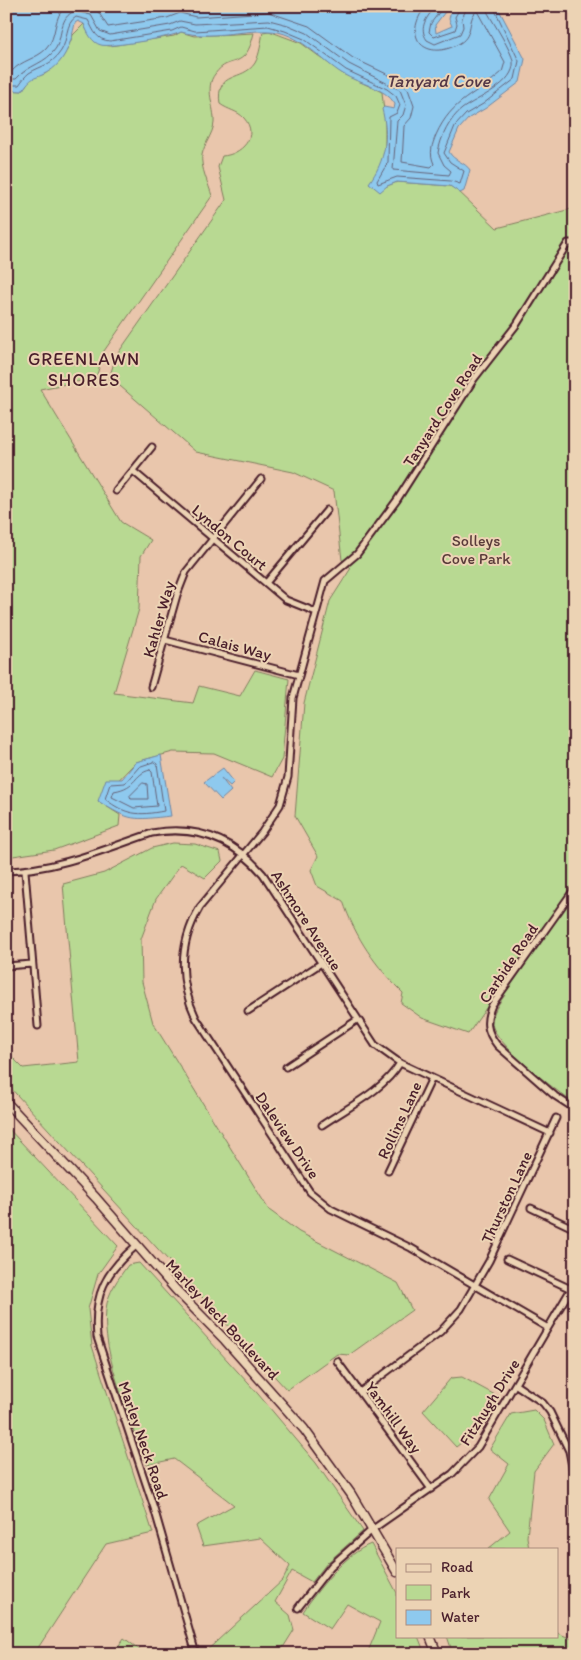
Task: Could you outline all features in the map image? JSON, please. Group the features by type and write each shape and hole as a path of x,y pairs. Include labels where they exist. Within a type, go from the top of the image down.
{"main road":[{"name":"Marley Neck Boulevard","path":"6,1102 304,1429 351,1494 396,1570"},
{"path":"431,1638 437,1654"}],"street":[{"name":"Tanyard Cove Road","path":"323,587 330,577 357,554 397,500 474,379 517,324 568,244 575,243"},
{"path":"116,491 152,447"},
{"name":"Lyndon Court","path":"133,471 294,605 316,612"},
{"name":"Kahler Way","path":"151,687 180,584 192,562 261,479"},
{"path":"266,583 327,510"},
{"name":"Daleview Drive","path":"323,587 292,708 285,792 272,819 200,907 186,936 182,969 189,1004 196,1018 310,1192 331,1208 411,1248 548,1328"},
{"name":"Calais Way","path":"165,640 299,675"},
{"name":"Ashmore Avenue","path":"6,871 25,871 62,864 152,833 183,830 206,834 219,839 244,854 263,874 357,1020 376,1045 400,1063 550,1133"},
{"path":"25,871 38,1026"},
{"name":"Carbide Road","path":"575,888 492,1006 486,1026 496,1045 555,1096 575,1110"},
{"path":"6,966 32,964"},
{"path":"248,1011 320,964"},
{"path":"286,1067 357,1020"},
{"path":"322,1125 381,1085 394,1074 400,1063"},
{"name":"Rollins Lane","path":"388,1171 432,1078"},
{"name":"Thurston Lane","path":"360,1392 452,1322 476,1286 556,1118"},
{"path":"531,1208 575,1229"},
{"name":"Marley Neck Road","path":"137,1244 114,1267 101,1291 96,1320 98,1338 154,1508 196,1654"},
{"path":"507,1259 571,1289"},
{"name":"Fitzhugh Drive","path":"298,1608 331,1566 373,1529 452,1474 478,1447 575,1282"},
{"name":"Yamhill Way","path":"337,1361 432,1489"},
{"path":"516,1385 543,1403 553,1418 569,1451 574,1476 575,1546"}],"green space":[{"path":"84,24 94,40 110,46 174,36 181,32 194,36 254,33 250,45 242,58 221,68 215,74 210,85 214,123 203,151 202,160 203,170 212,196 104,351 96,378 40,389 121,522 151,540 141,556 139,609 114,693 193,703 199,686 240,696 255,670 289,679 282,759 272,777 214,753 173,752 136,762 98,801 120,815 119,826 54,850 6,857 6,90 22,91 31,78 45,74 59,62 67,50 73,35"},
{"name":"Solleys Cove Park","path":"269,31 301,43 343,74 382,92 385,149 380,169 370,183 387,186 397,182 450,186 456,189 497,228 575,208 575,1104 527,1066 503,1042 495,1031 492,1023 493,1016 505,995 501,992 517,969 514,968 468,1034 422,1018 401,1003 403,993 367,951 343,901 317,886 311,870 318,856 295,816 304,703 330,601 351,568 342,560 334,491 293,472 196,452 120,386 108,382 116,356 226,200 218,167 222,156 229,155 242,148 249,138 250,131 242,116 220,104 220,93 226,81 244,73 255,63 263,32"},
{"path":"173,843 195,844 220,852 222,861 205,878 181,864 156,899 141,939 142,982 153,1023 269,1210 299,1232 398,1283 412,1310 349,1355 337,1354 287,1390 6,1083 6,1051 23,1068 79,1062 63,884 104,873 152,848"},
{"path":"6,1126 118,1246 98,1274 88,1309 92,1346 153,1533 106,1544 34,1654 6,1654"},
{"path":"139,1263 258,1394 316,1463 363,1531 327,1563 312,1582 292,1571 275,1602 290,1615 294,1630 279,1654 203,1654 283,1580 290,1566 260,1538 203,1546 196,1526 234,1505 174,1459 147,1465 119,1388 108,1347 106,1327 107,1303 114,1286 128,1265"},
{"path":"462,1377 497,1396 474,1430 456,1447 423,1411 451,1378"},
{"path":"534,1410 544,1420 554,1444 534,1471 527,1537 529,1548 489,1548 510,1531 489,1500 509,1464 490,1449 511,1414"},
{"path":"371,1544 396,1591 396,1638 419,1638 425,1654 367,1654 380,1622 347,1604 330,1629 303,1612 333,1573 361,1549"},
{"path":"558,1633 575,1640 575,1654 453,1654 448,1638 558,1638"},
{"path":"124,1638 140,1650 138,1654 113,1654"}],"water":[{"name":"Tanyard Cove","path":"10,6 453,6 448,8 435,25 436,33 452,26 449,19 451,11 458,8 497,6 525,59 520,82 486,108 469,118 459,129 449,152 470,170 464,191 460,193 450,186 397,182 387,186 380,192 369,183 379,166 384,148 385,129 382,109 384,107 394,109 395,104 385,94 343,74 299,41 279,32 268,31 214,35 181,32 128,44 106,46 92,40 84,24 78,21 75,23 66,52 53,69 30,80 22,91 6,90 6,20"},
{"path":"161,755 171,816 133,818 118,813 98,801 106,779 122,779 136,762"},
{"path":"223,768 234,782 230,786 221,778 231,791 221,800 204,782"}],"district":[{"name":"GREENLAWN SHORES","path":"84,369"}]}
